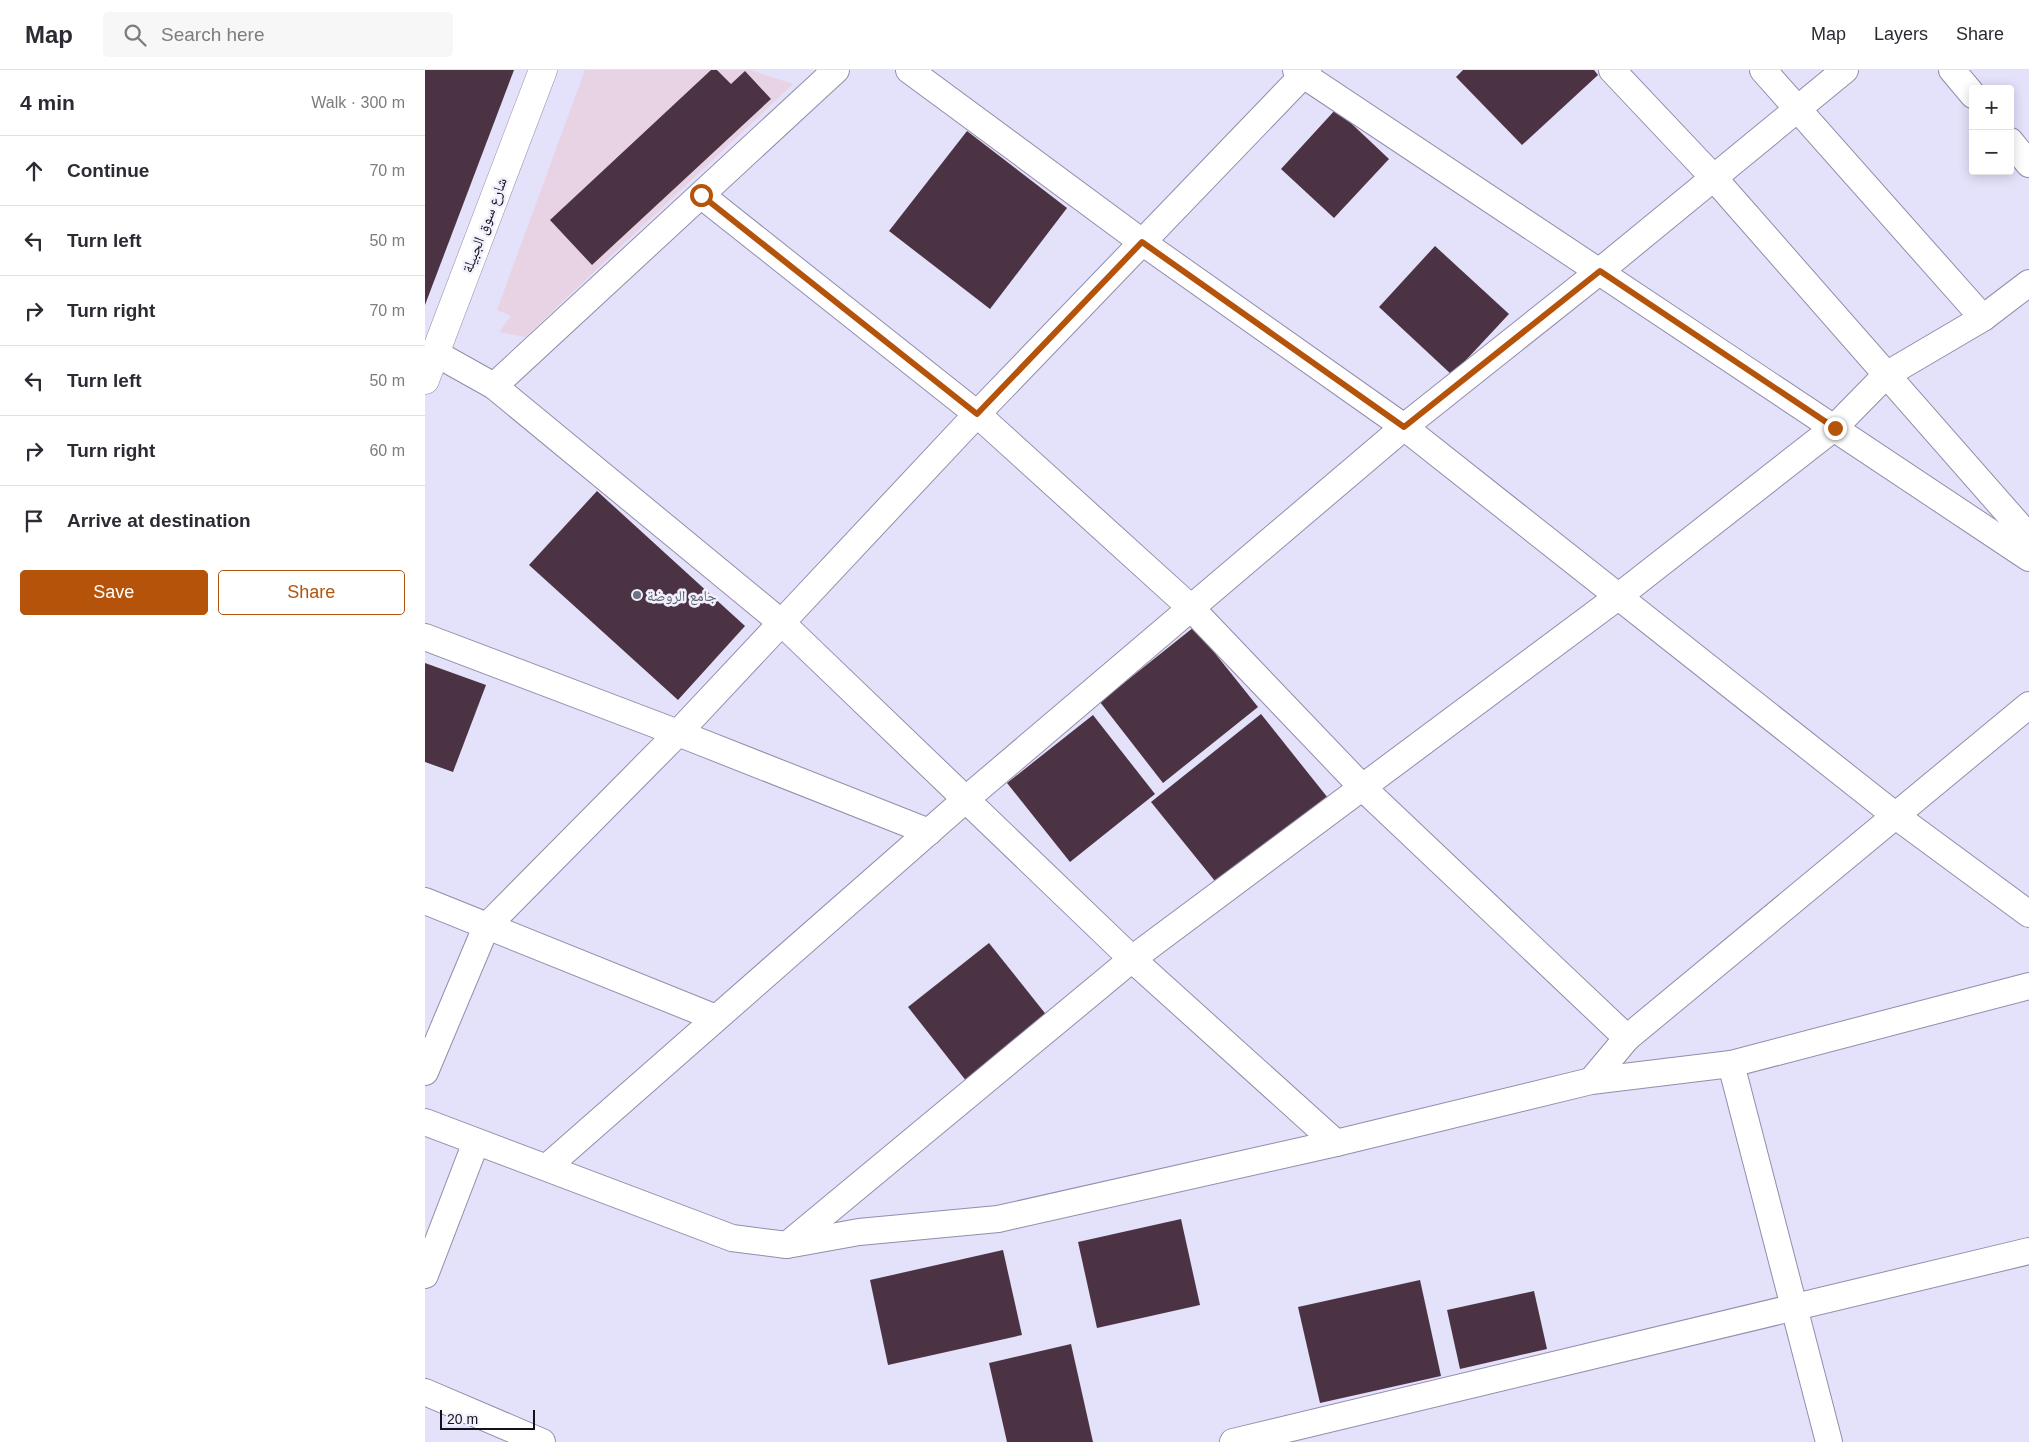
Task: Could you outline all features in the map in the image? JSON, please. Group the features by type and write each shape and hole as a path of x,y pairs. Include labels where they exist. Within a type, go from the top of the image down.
{"street":[{"name":"شارع سوق الجبيلة","path":"425,380 543,70"},
{"path":"494,386 836,70"},
{"path":"909,70 1142,242 1404,427 1895,816 2029,914"},
{"path":"1612,70 1713,177 2029,537"},
{"path":"1763,70 1983,318"},
{"path":"547,1167 965,800 1404,427 1600,271 1845,70"},
{"path":"1952,70 1969,90"},
{"path":"425,1072 486,926 678,733 783,624 977,414 1303,72 2029,558"},
{"path":"2014,146 2029,164"},
{"path":"701,195 977,414 1191,608 1361,786 1627,1038"},
{"path":"787,1244 1132,959 1361,786 1619,596 1835,428 1885,375 1983,318 2029,283"},
{"path":"435,353 494,386 783,624 1132,959 1336,1143"},
{"path":"425,636 929,832"},
{"path":"1591,1081 1627,1038 2029,705"},
{"path":"425,901 716,1018"},
{"path":"425,1122 732,1238 787,1244 859,1232 998,1219 1336,1143 1591,1081 1731,1064 2029,986"},
{"path":"1731,1064 1829,1442"},
{"path":"425,1275 476,1142"},
{"path":"1233,1442 2029,1251"},
{"path":"425,1392 542,1442"}],"shaded area":[{"path":"585,70 750,70 793,84 525,337 499,332 511,316 497,310"}],"building":[{"path":"425,70 514,70 425,305"},
{"path":"711,70 717,70 731,84 745,71 771,99 592,265 550,220"},
{"path":"1463,70 1594,70 1598,75 1522,145 1456,77"},
{"path":"1336,109 1389,159 1334,218 1281,169"},
{"path":"967,131 1067,208 990,309 889,231"},
{"path":"1435,246 1509,314 1452,375 1379,307"},
{"name":"جامع الروضة","path":"597,491 745,626 678,700 529,565"},
{"path":"1194,627 1258,707 1163,783 1100,702"},
{"path":"425,663 486,685 453,772 425,762"},
{"path":"1261,714 1328,798 1219,886 1151,802"},
{"path":"1093,715 1155,794 1070,862 1007,783"},
{"path":"989,943 1048,1017 967,1082 908,1007"},
{"path":"1181,1219 1200,1305 1097,1328 1078,1242"},
{"path":"1003,1250 1022,1335 888,1365 870,1280"},
{"path":"1420,1280 1441,1376 1320,1403 1298,1307"},
{"path":"1534,1291 1547,1349 1460,1369 1447,1310"},
{"path":"1071,1344 1093,1442 1007,1442 989,1363"}],"place":[{"name":"جامع الروضة","path":"637,595"}],"route":[{"path":"701,195 977,414 1142,242 1404,427 1600,271 1835,428"}]}
